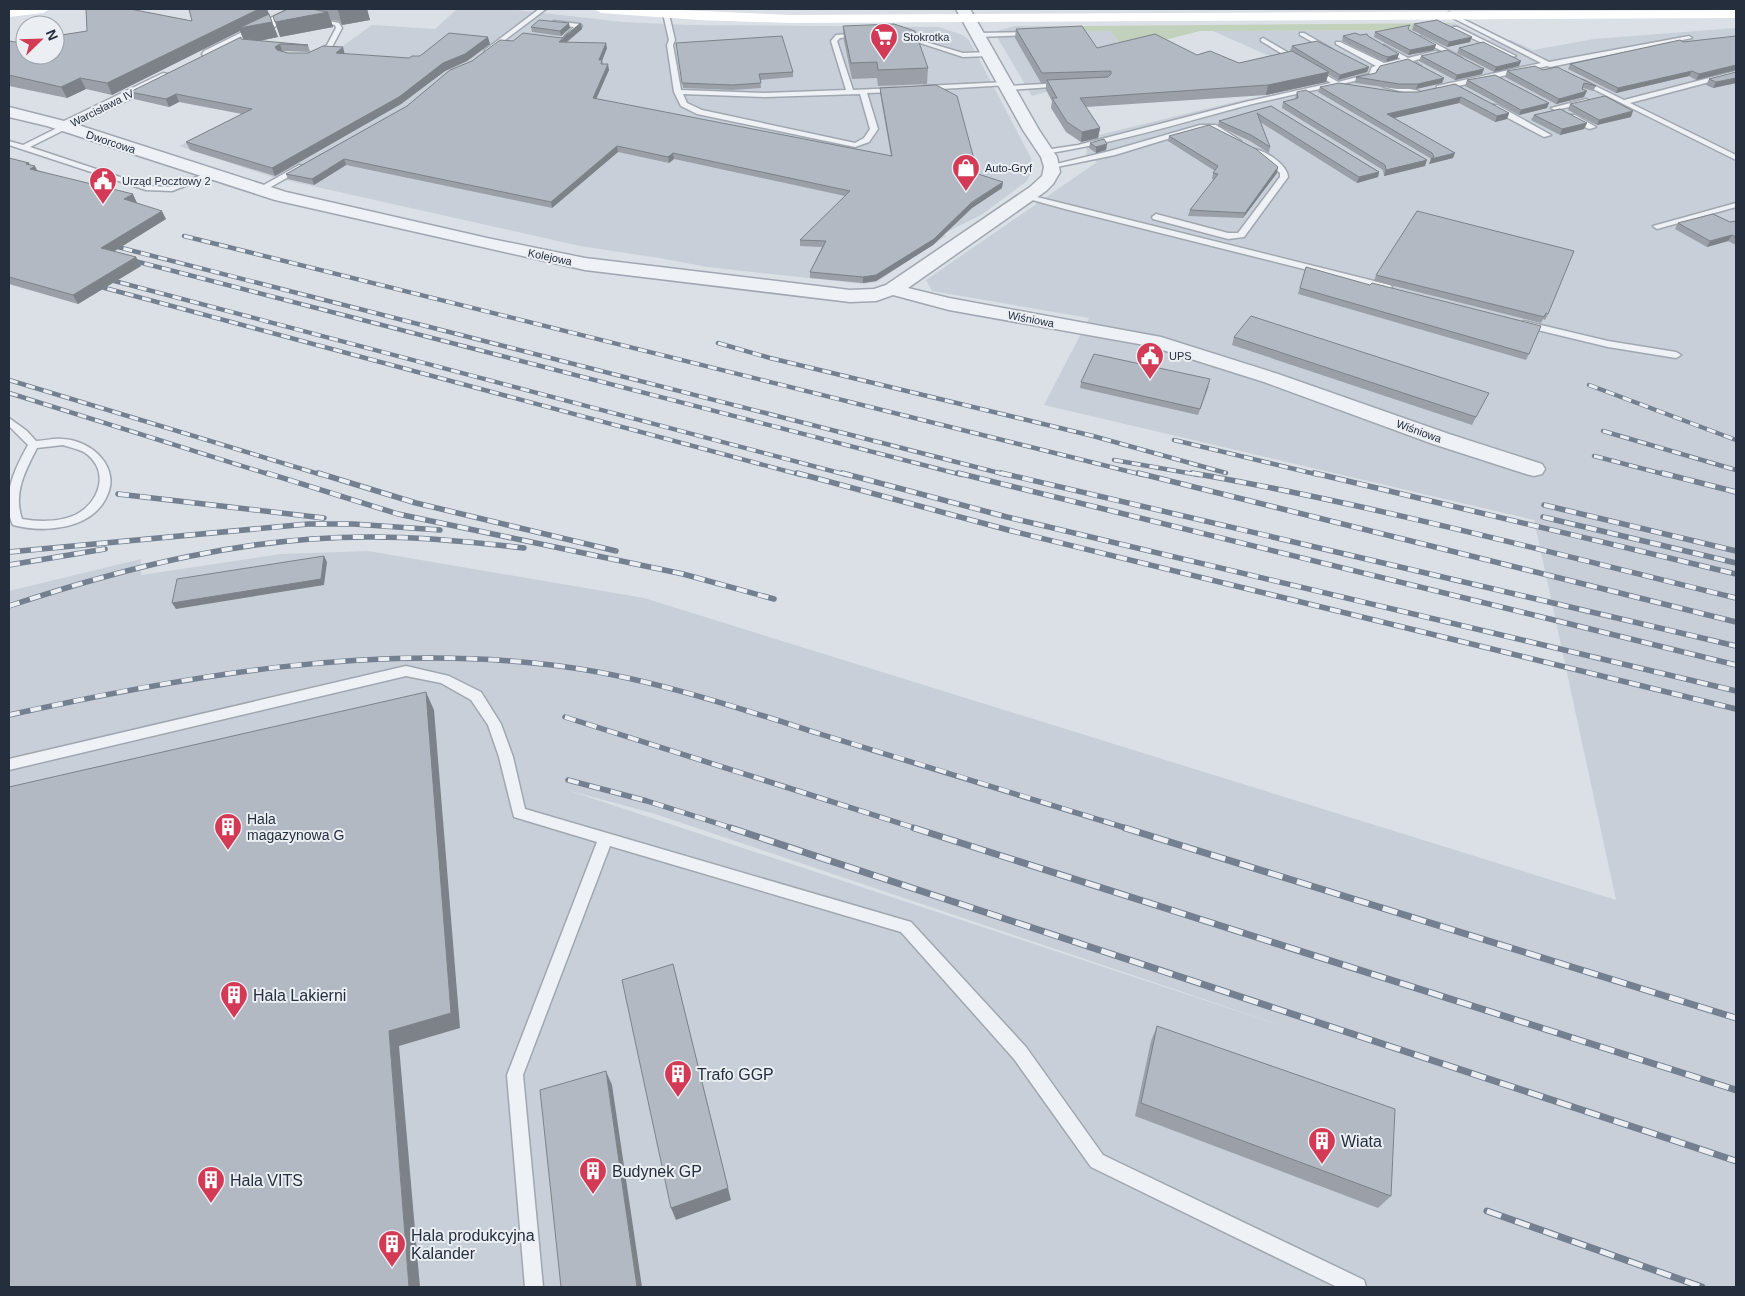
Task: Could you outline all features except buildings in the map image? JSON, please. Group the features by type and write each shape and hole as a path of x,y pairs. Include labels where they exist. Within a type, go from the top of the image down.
{"street":[{"path":"9,14 37,9"},
{"path":"198,60 299,9"},
{"path":"601,9 666,14 789,19 966,13 1449,14 1736,12"},
{"path":"1553,13 1591,10 1736,12"},
{"path":"893,289 1028,196 1049,178 1048,159 966,13"},
{"name":"Warcisława IV","path":"65,126 173,72"},
{"name":"Dworcowa","path":"9,112 65,126 212,174"},
{"name":"Kolejowa","path":"212,174 259,190 332,208 585,264 850,296 876,295 893,289"},
{"name":"Wiśniowa","path":"893,289 949,304 1154,341 1271,378 1450,442 1534,469"}],"lane":[{"path":"477,58 543,9"},
{"path":"666,14 672,40 670,45 678,92 684,104 700,112 855,145 864,142 874,129 863,91"},
{"path":"1449,14 1563,72"},
{"path":"286,15 337,24 339,28 330,46 309,59"},
{"path":"528,20 537,21"},
{"path":"545,22 579,26 563,40"},
{"path":"1455,28 1518,59"},
{"path":"510,33 518,34"},
{"path":"978,35 1032,33"},
{"path":"1411,33 1469,63"},
{"path":"896,34 963,55 989,54"},
{"path":"1302,34 1336,53"},
{"path":"850,92 835,39 842,36 869,35"},
{"path":"1434,89 1548,64 1689,38"},
{"path":"1263,40 1337,84 1361,88"},
{"path":"1470,46 1500,40"},
{"path":"1338,43 1378,64 1386,66"},
{"path":"1376,43 1429,72"},
{"path":"1048,159 1078,147 1261,100 1337,84 1371,70 1462,48"},
{"path":"1526,63 1550,75"},
{"path":"1371,70 1386,86 1416,93"},
{"path":"1485,72 1502,81"},
{"path":"1624,102 1736,73"},
{"path":"1571,76 1736,158"},
{"path":"1445,81 1461,90"},
{"path":"913,89 1070,85"},
{"path":"1574,86 1598,98"},
{"path":"678,92 765,95 903,89"},
{"path":"1305,90 1313,95"},
{"path":"1378,91 1416,93 1425,91"},
{"path":"1554,110 1610,95"},
{"path":"1261,100 1269,105"},
{"path":"1485,102 1547,135"},
{"path":"1546,104 1554,110 1592,127"},
{"path":"1518,119 1534,115"},
{"path":"24,148 65,126"},
{"path":"1048,159 1112,153 1203,126 1217,129 1241,143"},
{"path":"9,143 146,188 172,189 212,174"},
{"path":"1156,217 1228,236 1241,235 1284,177 1284,172 1274,162 1249,148"},
{"path":"259,190 309,163"},
{"path":"1028,196 1398,290"},
{"path":"1657,226 1736,205"},
{"path":"1511,320 1600,342 1676,355"},
{"path":"10,424 32,445 64,442 81,446 92,453 103,468 106,479 104,492 96,505 81,516 66,522 32,526 17,522 12,511 13,484 32,445"},
{"path":"9,765 406,671 444,679 476,696 494,724 506,758 518,813 906,927 1020,1053 1097,1161 1357,1287"},
{"path":"534,1287 515,1075 605,840"}],"shaded area":[{"path":"457,9 507,9 623,22 688,25 939,27 963,35 969,40 1031,158 1032,171 1027,181 981,215 943,234 946,236 877,282 864,284 707,267 580,246 272,177 179,146 278,103 302,75 372,25 435,29"},
{"path":"1455,23 1488,40 1511,40 1533,50 1594,39 1736,28 1736,1287 9,1287 9,591 141,559 141,575 281,554 368,551 644,598 1616,900 1534,520 1044,405 1089,318 932,291 926,280 1097,162 1086,154 1087,150 1078,140 1230,103 1326,84 1303,71 1213,31 1412,30","holes":["567,790 655,814 1295,1030"]},
{"path":"1015,26 1080,26 1083,31 1111,31 1150,84 1049,91 1032,96 997,37 996,32"}],"green space":[{"path":"1455,23 1413,30 1200,31 1125,50 1111,31 1083,31 1080,26"}],"railway":[{"path":"184,236 1143,475"},
{"path":"106,244 1007,475"},
{"path":"127,259 962,475"},
{"path":"103,278 847,475"},
{"path":"90,284 801,475"},
{"path":"718,343 770,358 1093,436 1226,473"},
{"path":"9,380 322,475"},
{"path":"1589,385 1736,440"},
{"path":"9,393 271,475"},
{"path":"1603,431 1736,470"},
{"path":"1174,440 1319,475"},
{"path":"1594,456 1667,475"},
{"path":"1114,460 1199,475"},
{"path":"267,473 398,514 683,574 774,599"},
{"path":"318,473 416,503 616,551"},
{"path":"797,473 1012,531 1736,709"},
{"path":"842,473 1007,517 1736,691"},
{"path":"958,473 1736,665"},
{"path":"1001,473 1736,646"},
{"path":"1138,473 1736,622"},
{"path":"1192,473 1397,515 1736,598"},
{"path":"1314,473 1736,574"},
{"path":"1662,473 1736,492"},
{"path":"118,494 324,518"},
{"path":"1544,505 1736,551"},
{"path":"1543,517 1736,563"},
{"path":"9,552 308,524 353,524 440,530"},
{"path":"9,606 98,579 188,556 280,542 326,538 392,537 448,540 524,548"},
{"path":"9,565 105,549"},
{"path":"9,715 143,688 279,667 347,661 416,658 484,659 552,665 620,676 688,693 1129,829"},
{"path":"565,717 918,829"},
{"path":"568,780 647,801 735,829"},
{"path":"731,828 1736,1161"},
{"path":"914,828 1736,1090"},
{"path":"1125,828 1736,1018"},
{"path":"1487,1211 1702,1287"}],"place":[{"name":"Stokrotka","path":"884,61"},
{"name":"Auto-Gryf","path":"966,192"},
{"name":"Urząd Pocztowy 2","path":"103,205"},
{"name":"UPS","path":"1150,380"},
{"name":"Hala magazynowa G","path":"228,851"},
{"name":"Hala Lakierni","path":"234,1019"},
{"name":"Trafo GGP","path":"678,1098"},
{"name":"Wiata","path":"1322,1165"},
{"name":"Budynek GP","path":"593,1195"},
{"name":"Hala VITS","path":"211,1204"},
{"name":"Hala produkcyjna Kalander","path":"392,1268"}]}
